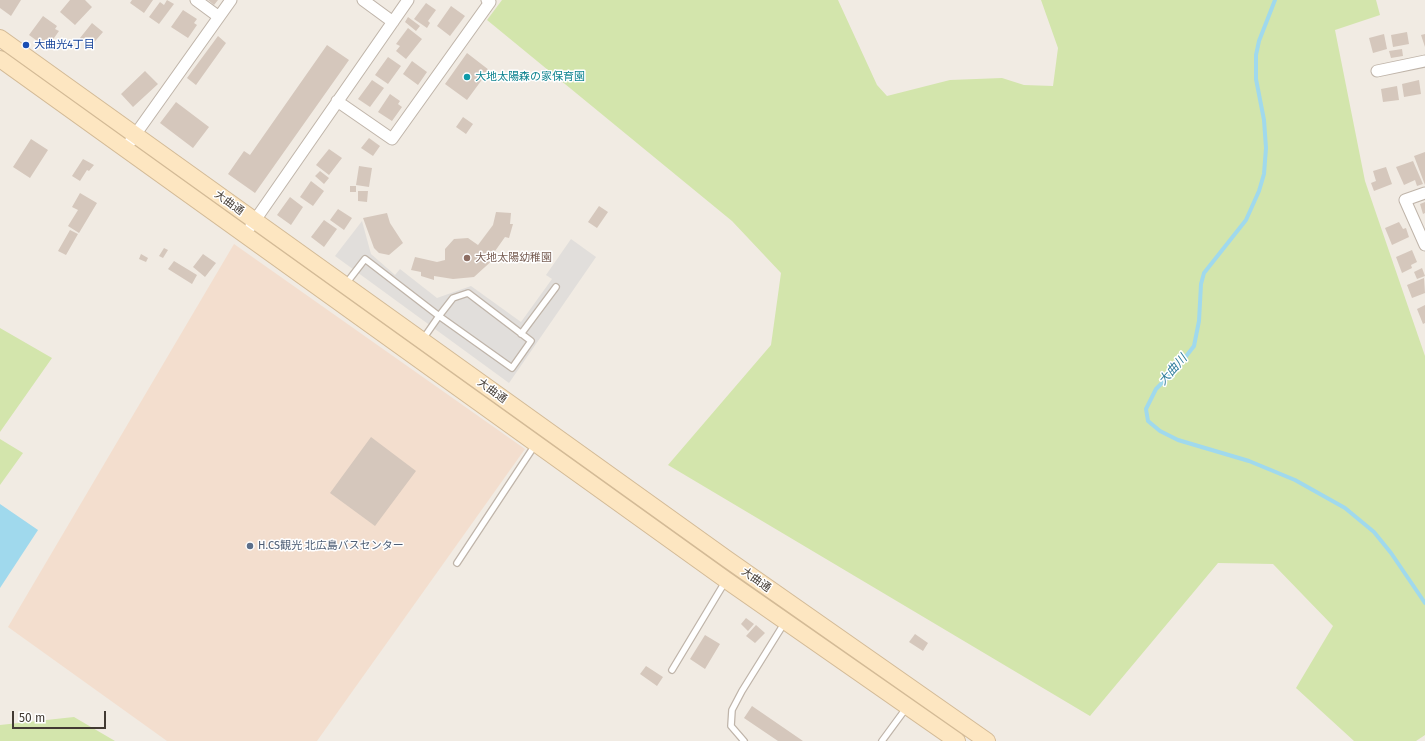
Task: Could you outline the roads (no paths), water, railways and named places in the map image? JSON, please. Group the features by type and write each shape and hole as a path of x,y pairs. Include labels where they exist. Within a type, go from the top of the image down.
{"street":[{"path":"196,0 219,17"},
{"path":"125,149 136,136 231,0"},
{"path":"363,0 393,22"},
{"path":"250,228 408,0"},
{"path":"337,101 392,139 490,2 487,0"},
{"name":"大曲通","path":"0,38 136,136 250,228 536,443 726,580 957,741"},
{"name":"大曲通","path":"0,59 125,149 344,285 795,608 987,741"},
{"path":"1377,71 1425,61"},
{"path":"1425,193 1406,200 1425,245"}],"lane":[{"path":"344,285 365,259 439,316 512,368 530,341 468,293 453,298 439,316 421,340"},
{"path":"521,334 556,286"},
{"path":"457,564 536,443"},
{"path":"672,670 726,580"},
{"path":"744,741 731,726 732,710 785,621"},
{"path":"882,741 907,706"}],"water":[{"path":"0,504 38,530 0,588"}],"waterway":[{"name":"大曲川","path":"1275,0 1259,41 1256,55 1256,79 1264,120 1266,148 1264,174 1259,191 1246,220 1204,273 1201,284 1199,321 1194,346 1177,368 1156,389 1146,409 1148,421 1160,431 1178,440 1249,461 1295,480 1345,508 1374,532 1391,553 1425,603"}],"place":[{"name":"大曲光4丁目","path":"26,45"},
{"name":"大地太陽森の家保育園","path":"467,77"},
{"name":"大地太陽幼稚園","path":"467,258"},
{"name":"H.CS観光 北広島バスセンター","path":"250,546"}]}
